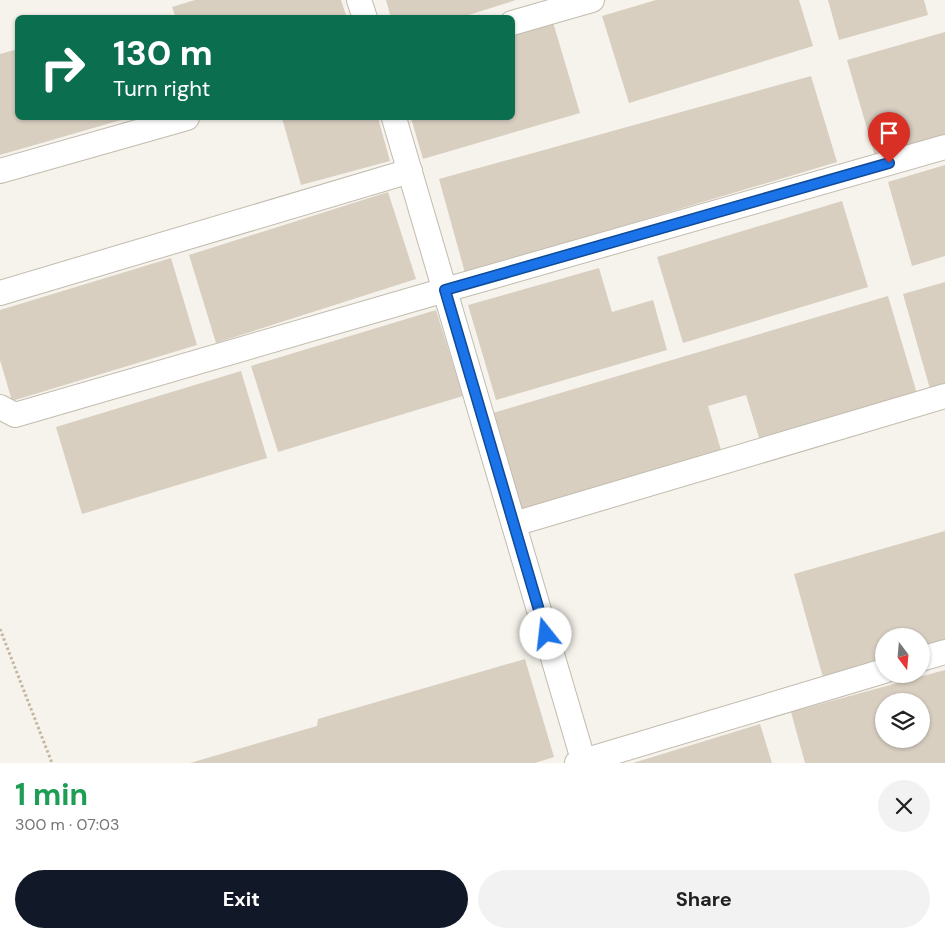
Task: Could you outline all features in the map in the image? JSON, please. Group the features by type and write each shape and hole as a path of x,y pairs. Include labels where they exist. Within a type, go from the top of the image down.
{"lane":[{"path":"360,0 364,15"},
{"path":"515,22 592,0"},
{"path":"0,171 180,120"},
{"path":"395,120 514,524 581,762 875,673"},
{"path":"0,407 15,415 945,148"},
{"path":"0,293 410,171"},
{"path":"514,524 945,396"},
{"path":"930,656 945,652"}],"path":[{"path":"0,629 52,763"}],"building":[{"path":"195,0 341,0 346,15 175,15 172,7"},
{"path":"386,0 516,0 468,15 390,15"},
{"path":"656,0 799,0 813,46 629,103 602,16"},
{"path":"828,0 924,0 928,15 839,40"},
{"path":"552,19 580,113 423,159 412,120 515,120 515,30"},
{"path":"945,32 945,136 875,156 847,60"},
{"path":"15,50 15,120 121,120 0,155 0,54"},
{"path":"811,76 837,162 465,273 439,179"},
{"path":"283,120 379,120 390,161 301,185"},
{"path":"945,165 945,256 912,266 888,182"},
{"path":"388,192 416,279 216,343 189,255"},
{"path":"842,201 868,287 683,343 657,257"},
{"path":"171,258 197,345 12,401 0,360 0,310"},
{"path":"599,268 612,312 653,300 667,350 496,400 468,305"},
{"path":"945,282 945,385 930,389 903,294"},
{"path":"888,296 918,397 761,444 746,395 708,406 721,450 521,509 493,413"},
{"path":"436,310 463,396 278,452 251,366"},
{"path":"241,371 267,458 82,514 56,427"},
{"path":"945,531 945,648 930,652 930,628 875,628 875,667 824,681 794,574"},
{"path":"525,659 554,757 535,763 190,763 317,726 318,719"},
{"path":"945,670 945,763 805,763 791,712 897,683 930,683 930,674"},
{"path":"760,724 772,763 633,763"}],"route":[{"path":"546,634 445,290 889,163"}]}
